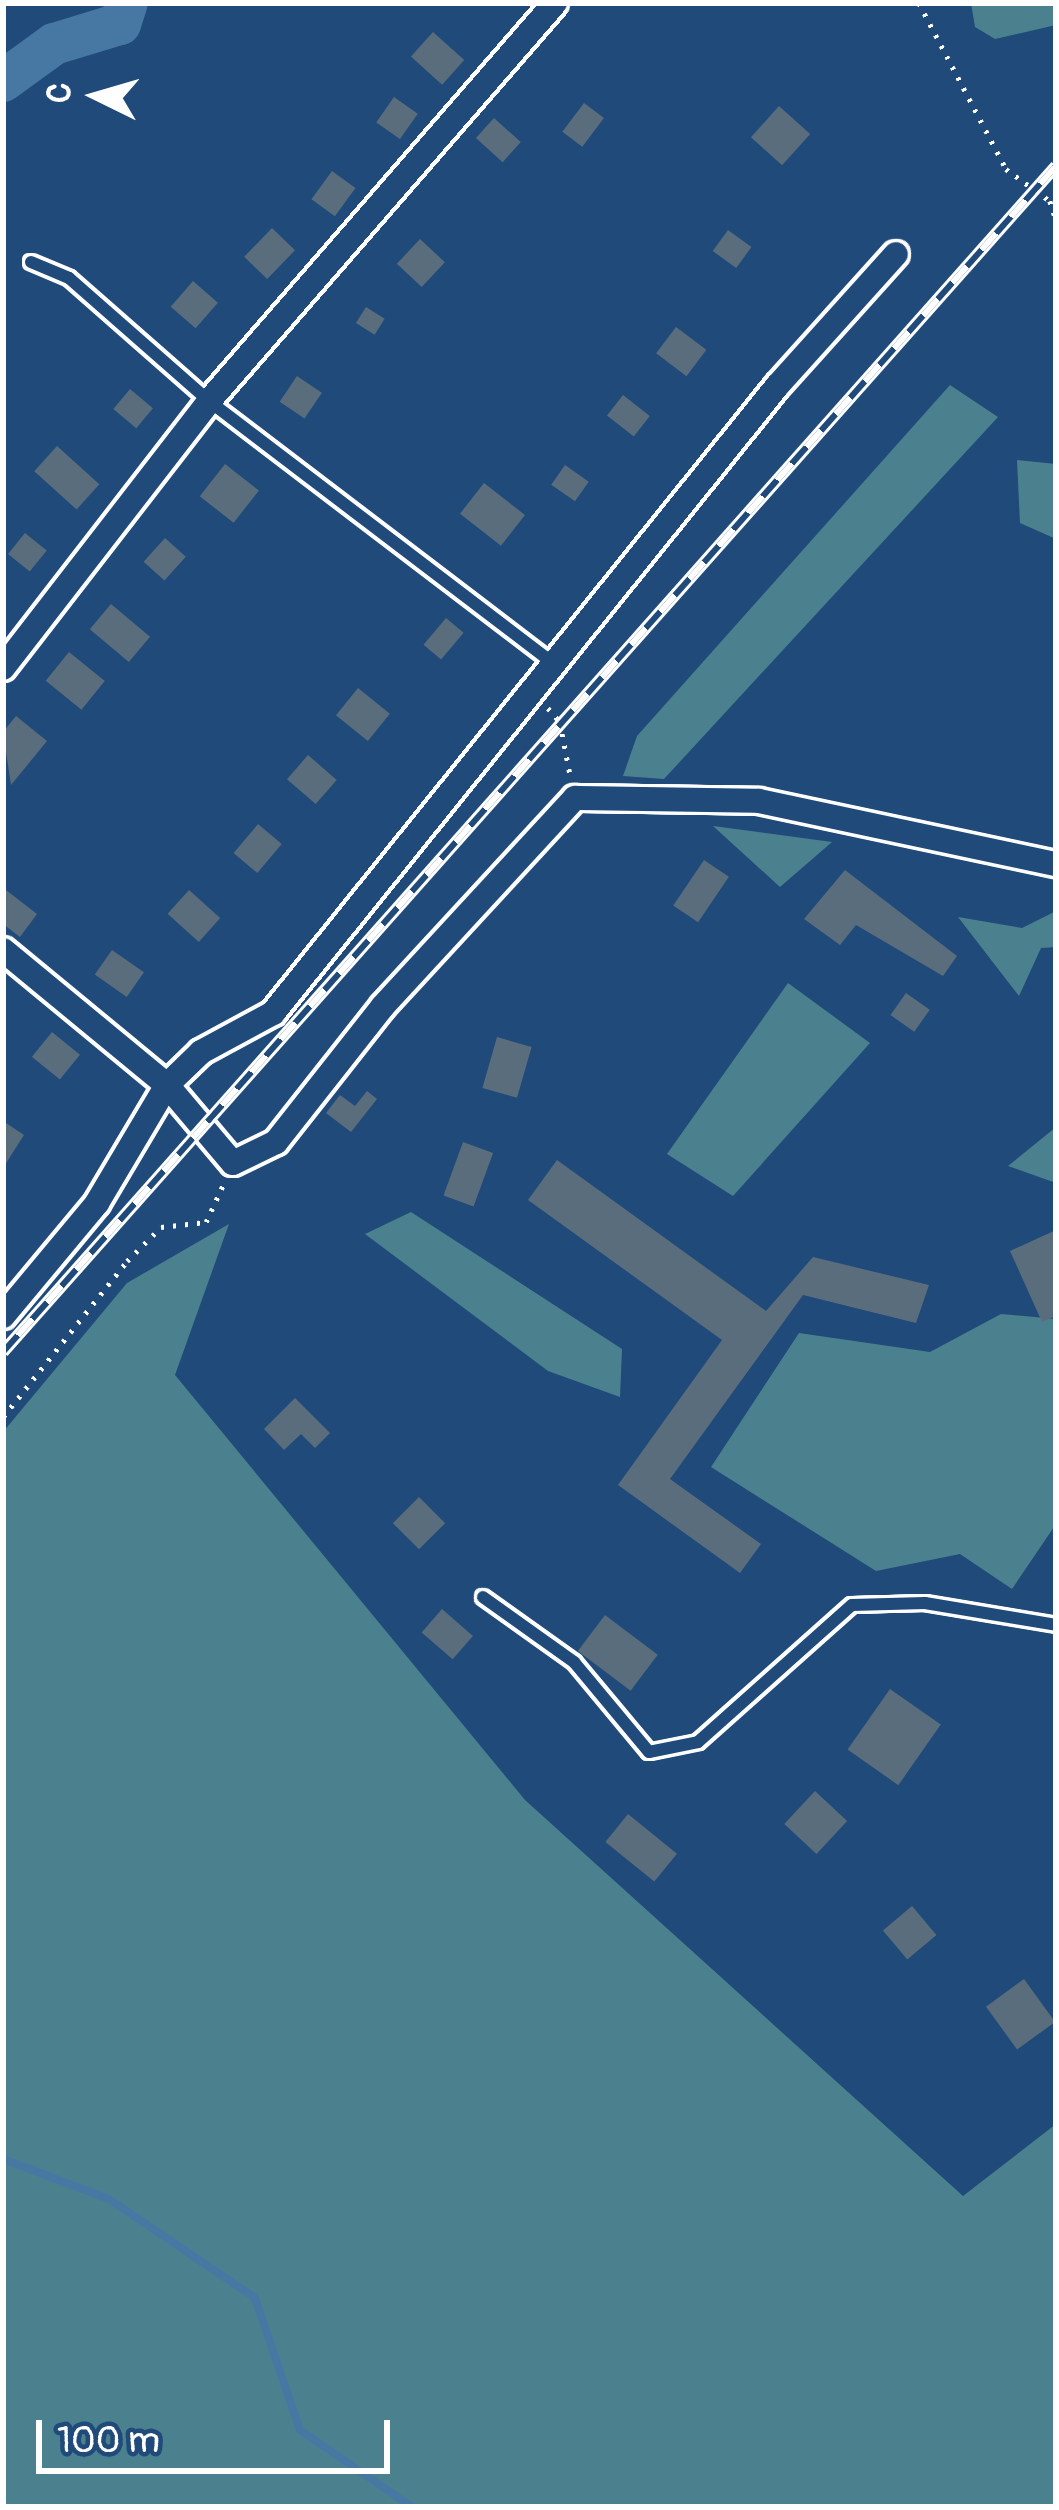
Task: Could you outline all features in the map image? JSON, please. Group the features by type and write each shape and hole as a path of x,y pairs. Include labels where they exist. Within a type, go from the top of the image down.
{"street":[{"path":"3,668 208,401 555,3"},
{"path":"3,1316 97,1203 166,1085 201,1052 273,1013 536,694 778,385 896,254"},
{"path":"3,950 166,1085 233,1163 276,1142 499,873 575,798 759,801 1056,864"}],"lane":[{"path":"31,262 69,278 208,401 555,665"},
{"path":"483,1597 574,1662 649,1752 698,1742 852,1605 925,1603 1056,1624"}],"path":[{"path":"920,3 1006,169 1051,201 1056,219"},
{"path":"536,694 560,722 575,798"},
{"path":"3,1418 161,1227 206,1222 233,1163"}],"green space":[{"path":"971,3 1056,3 1056,25 995,39 975,27"},
{"path":"950,385 998,417 664,779 623,776 637,736"},
{"path":"1017,460 1056,464 1056,539 1020,523"},
{"path":"713,826 832,842 780,887"},
{"path":"1056,911 1056,947 1041,948 1019,996 958,917 1022,928"},
{"path":"788,983 870,1043 733,1196 667,1154"},
{"path":"1056,1127 1056,1183 1008,1166"},
{"path":"411,1212 622,1349 620,1397 548,1371 365,1234"},
{"path":"229,1224 175,1375 525,1800 963,2196 1056,2124 1056,2507 3,2507 3,1432 127,1283"},
{"path":"1001,1314 1056,1319 1056,1524 1012,1589 960,1554 876,1571 711,1467 799,1333 930,1352"}],"building":[{"path":"433,32 464,60 442,85 411,57"},
{"path":"394,97 418,114 400,139 376,122"},
{"path":"584,103 604,118 582,147 562,132"},
{"path":"779,106 810,134 782,165 751,137"},
{"path":"494,118 521,142 503,162 476,138"},
{"path":"332,171 355,188 335,216 311,199"},
{"path":"272,228 295,250 267,279 244,257"},
{"path":"728,230 751,247 736,268 713,251"},
{"path":"420,239 445,262 422,287 397,264"},
{"path":"193,281 218,303 196,328 171,307"},
{"path":"366,307 385,319 375,335 356,323"},
{"path":"676,327 706,350 686,376 656,353"},
{"path":"297,376 322,393 305,418 280,402"},
{"path":"130,389 153,408 136,428 113,409"},
{"path":"623,395 650,416 634,436 607,415"},
{"path":"57,446 99,484 77,509 34,471"},
{"path":"225,464 259,490 234,523 200,496"},
{"path":"565,465 589,482 575,501 551,485"},
{"path":"484,483 525,515 501,546 460,514"},
{"path":"25,533 47,551 30,572 8,554"},
{"path":"165,538 186,557 164,581 144,562"},
{"path":"111,604 150,637 129,662 90,629"},
{"path":"446,618 464,633 441,660 424,645"},
{"path":"69,652 105,681 81,710 46,681"},
{"path":"358,688 390,714 368,741 336,715"},
{"path":"16,716 47,741 11,785 3,732"},
{"path":"308,755 337,780 316,804 287,779"},
{"path":"258,824 282,844 257,873 234,853"},
{"path":"704,860 729,877 698,922 673,906"},
{"path":"845,870 957,956 943,976 856,925 840,945 804,919"},
{"path":"6,890 37,914 20,937 3,924"},
{"path":"189,890 220,918 199,942 168,914"},
{"path":"112,950 144,972 127,997 95,975"},
{"path":"906,993 930,1010 914,1032 891,1015"},
{"path":"52,1032 80,1055 60,1080 32,1057"},
{"path":"497,1037 532,1047 517,1098 482,1088"},
{"path":"367,1091 377,1099 351,1132 326,1113 340,1095 355,1106"},
{"path":"3,1121 24,1135 3,1168"},
{"path":"463,1142 493,1153 474,1207 444,1196"},
{"path":"557,1160 766,1311 813,1257 929,1285 916,1323 803,1295 670,1479 761,1544 740,1573 618,1485 722,1340 528,1200"},
{"path":"1056,1230 1056,1316 1042,1322 1010,1251"},
{"path":"295,1398 330,1433 315,1448 301,1434 284,1450 264,1429"},
{"path":"419,1497 445,1523 419,1549 393,1523"},
{"path":"442,1609 473,1636 453,1659 422,1632"},
{"path":"605,1615 658,1655 631,1691 578,1651"},
{"path":"890,1689 941,1725 898,1785 848,1750"},
{"path":"815,1791 847,1821 816,1854 784,1824"},
{"path":"628,1814 677,1854 654,1882 605,1842"},
{"path":"912,1906 936,1935 907,1960 883,1930"},
{"path":"1024,1979 1055,2022 1017,2050 986,2007"}],"waterway":[{"path":"3,81 54,44 120,24 127,3"},
{"path":"3,2159 109,2199 255,2298 300,2430 412,2507"}],"railway":[{"path":"3,1352 1056,166"}]}
